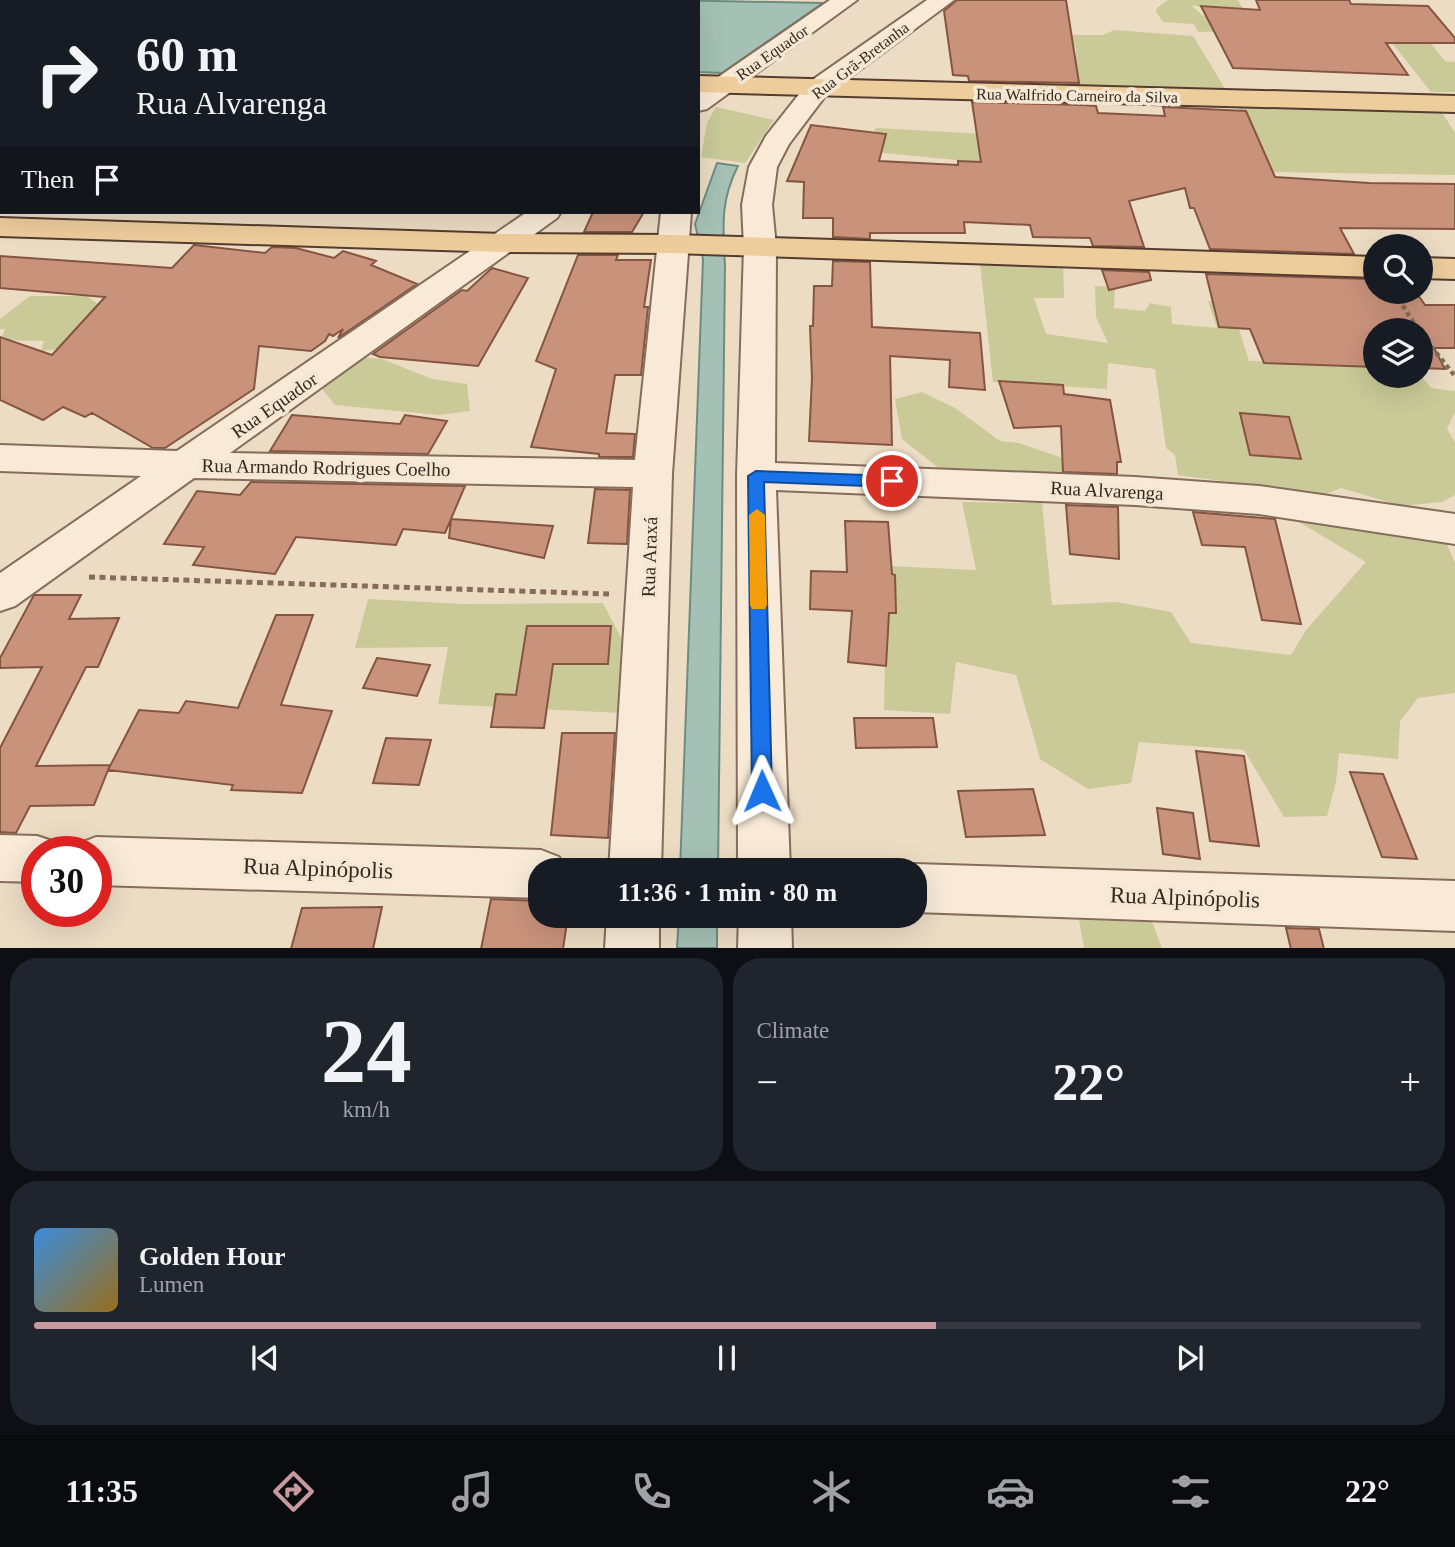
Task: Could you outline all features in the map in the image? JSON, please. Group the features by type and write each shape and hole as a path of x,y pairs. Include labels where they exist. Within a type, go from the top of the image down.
{"main road":[{"name":"Rua Walfrido Carneiro da Silva","path":"700,85 1455,104"},
{"path":"0,227 503,243 707,239 1363,266"},
{"path":"1433,268 1455,269"}],"street":[{"name":"Rua Equador","path":"700,102 845,0"},
{"name":"Rua Grã-Bretanha","path":"707,239 758,205 763,167 776,142 817,89 942,0"},
{"name":"Rua Equador","path":"0,595 190,465 543,214"},
{"name":"Rua Araxá","path":"636,858 653,474 707,239"},
{"path":"707,239 756,476 764,858"},
{"name":"Rua Armando Rodrigues Coelho","path":"0,458 190,465 653,474"},
{"name":"Rua Alvarenga","path":"756,476 1135,491 1245,499 1455,529"},
{"path":"0,858 21,859"},
{"name":"Rua Alpinópolis","path":"112,861 528,874"},
{"name":"Rua Alpinópolis","path":"927,888 1455,906"},
{"path":"632,948 633,928"},
{"path":"765,928 765,948"}],"path":[{"path":"1433,348 1455,376"},
{"path":"30,575 648,596"}],"green space":[{"path":"1168,0 1238,0 1246,15 1191,5 1202,15 1242,31 1198,32 1194,24 1163,22 1156,12 1157,8"},
{"path":"1114,30 1193,36 1226,90 1077,86 1076,49 1071,35 1103,35"},
{"path":"1389,39 1428,40 1445,61 1455,62 1455,92 1431,92"},
{"path":"716,107 774,120 745,163 701,157 707,123"},
{"path":"1237,107 1441,111 1455,133 1455,175 1272,172"},
{"path":"876,128 1001,135 1007,165 865,151"},
{"path":"1063,261 1064,298 1034,298 1046,334 1108,343 1096,317 1095,286 1115,287 1114,308 1145,311 1150,303 1171,307 1172,324 1217,328 1208,301 1230,301 1249,361 1363,365 1363,388 1431,388 1455,391 1455,412 1447,429 1455,442 1455,495 1442,502 1402,506 1341,488 1312,500 1244,484 1178,475 1175,455 1166,448 1155,369 1108,363 1107,389 993,382 980,263"},
{"path":"30,296 87,296 98,304 71,348 41,351 44,341 0,340 5,329 0,329 0,319"},
{"path":"357,357 382,359 432,379 467,384 470,411 439,415 335,405 319,385"},
{"path":"922,392 955,408 1000,441 1019,443 1074,462 1071,479 940,469 902,439 895,399"},
{"path":"962,502 1042,503 1052,605 1116,602 1171,612 1191,643 1291,655 1306,630 1366,562 1294,519 1447,544 1455,563 1455,693 1418,698 1400,721 1398,759 1339,753 1336,782 1327,816 1284,817 1244,750 1139,742 1131,783 1088,789 1040,759 1016,675 956,662 950,714 884,710 887,566 976,570"},
{"path":"368,599 463,604 603,603 626,647 621,713 438,704 448,647 355,648"},
{"path":"1079,920 1152,922 1162,948 1084,948"}],"shaded area":[{"path":"700,1 823,3 722,73 700,72"},
{"path":"717,163 738,166 725,203 723,226 725,265 718,858 680,858 703,259 695,224"},
{"path":"678,928 717,928 717,948 677,948"}],"building":[{"path":"957,0 1066,0 1079,83 969,81 968,76 953,75 944,11"},
{"path":"1256,0 1349,0 1351,4 1428,6 1455,38 1455,43 1386,43 1408,75 1233,68 1201,6 1260,10"},
{"path":"972,102 1096,106 1098,113 1165,116 1163,107 1246,111 1275,177 1369,183 1455,184 1455,229 1340,228 1354,254 1210,249 1194,208 1190,208 1185,188 1129,201 1144,247 1093,246 1090,238 1033,237 1030,225 964,222 965,233 870,233 870,239 833,237 833,218 803,218 804,182 787,181 811,125 886,134 879,161 958,165 958,161 981,162"},
{"path":"592,214 643,214 632,232 584,232"},
{"path":"194,245 265,253 272,247 296,248 334,258 343,251 376,261 371,265 417,284 338,338 343,329 333,336 329,334 325,341 311,351 259,346 254,389 165,448 153,448 92,413 85,417 63,407 43,420 0,400 0,337 52,355 105,297 0,288 0,256 172,268"},
{"path":"578,255 618,255 616,260 651,260 644,307 648,307 641,375 615,375 606,433 635,434 633,457 599,457 599,454 531,447 556,369 536,361"},
{"path":"833,261 870,262 872,327 980,333 985,390 949,387 950,360 890,356 892,445 809,441 812,378 810,326 813,326 814,286 832,286"},
{"path":"492,268 528,278 478,366 380,357 373,354 462,290 467,291"},
{"path":"1102,270 1149,272 1151,280 1109,290"},
{"path":"1206,274 1363,279 1363,304 1455,305 1455,348 1434,348 1445,369 1433,368 1433,318 1363,318 1363,367 1264,363 1250,329 1219,327"},
{"path":"999,381 1063,385 1064,394 1110,400 1121,462 1117,462 1117,474 1063,472 1061,426 1014,428"},
{"path":"1240,413 1289,417 1301,459 1250,455"},
{"path":"292,415 400,424 405,415 447,421 428,454 270,451"},
{"path":"251,482 465,486 445,533 403,529 396,545 296,537 275,574 193,565 204,547 164,544 197,491 240,495"},
{"path":"595,489 630,490 627,544 588,543"},
{"path":"1066,505 1118,507 1119,559 1070,554"},
{"path":"1193,512 1275,519 1301,624 1262,620 1245,547 1202,545"},
{"path":"451,519 553,526 544,558 449,538"},
{"path":"845,521 888,522 892,574 895,575 896,613 889,613 886,666 848,662 852,611 810,609 811,571 847,572"},
{"path":"34,595 81,595 69,619 119,618 98,667 86,667 36,766 110,765 94,805 30,806 16,833 0,832 0,748 42,667 0,668 0,658"},
{"path":"276,615 313,615 281,705 332,711 302,793 231,790 233,785 108,770 139,710 179,713 186,701 238,708"},
{"path":"527,626 611,626 608,664 553,664 544,728 491,727 496,694 516,695"},
{"path":"377,658 430,665 417,696 363,688"},
{"path":"854,718 933,718 937,747 856,748"},
{"path":"562,733 615,733 608,838 551,835"},
{"path":"386,738 431,740 419,785 373,783"},
{"path":"1196,751 1244,756 1259,846 1210,841"},
{"path":"1350,772 1383,774 1417,859 1382,857"},
{"path":"1033,789 1045,835 966,837 958,791"},
{"path":"1157,808 1193,813 1200,859 1163,854"},
{"path":"491,899 528,900 528,928 566,928 563,948 481,948"},
{"path":"382,907 373,948 291,948 302,908"},
{"path":"1286,928 1319,929 1324,948 1291,948"}],"slow traffic":[{"path":"757,515 759,605"}],"route":[{"path":"762,791 756,476 892,481"}]}
